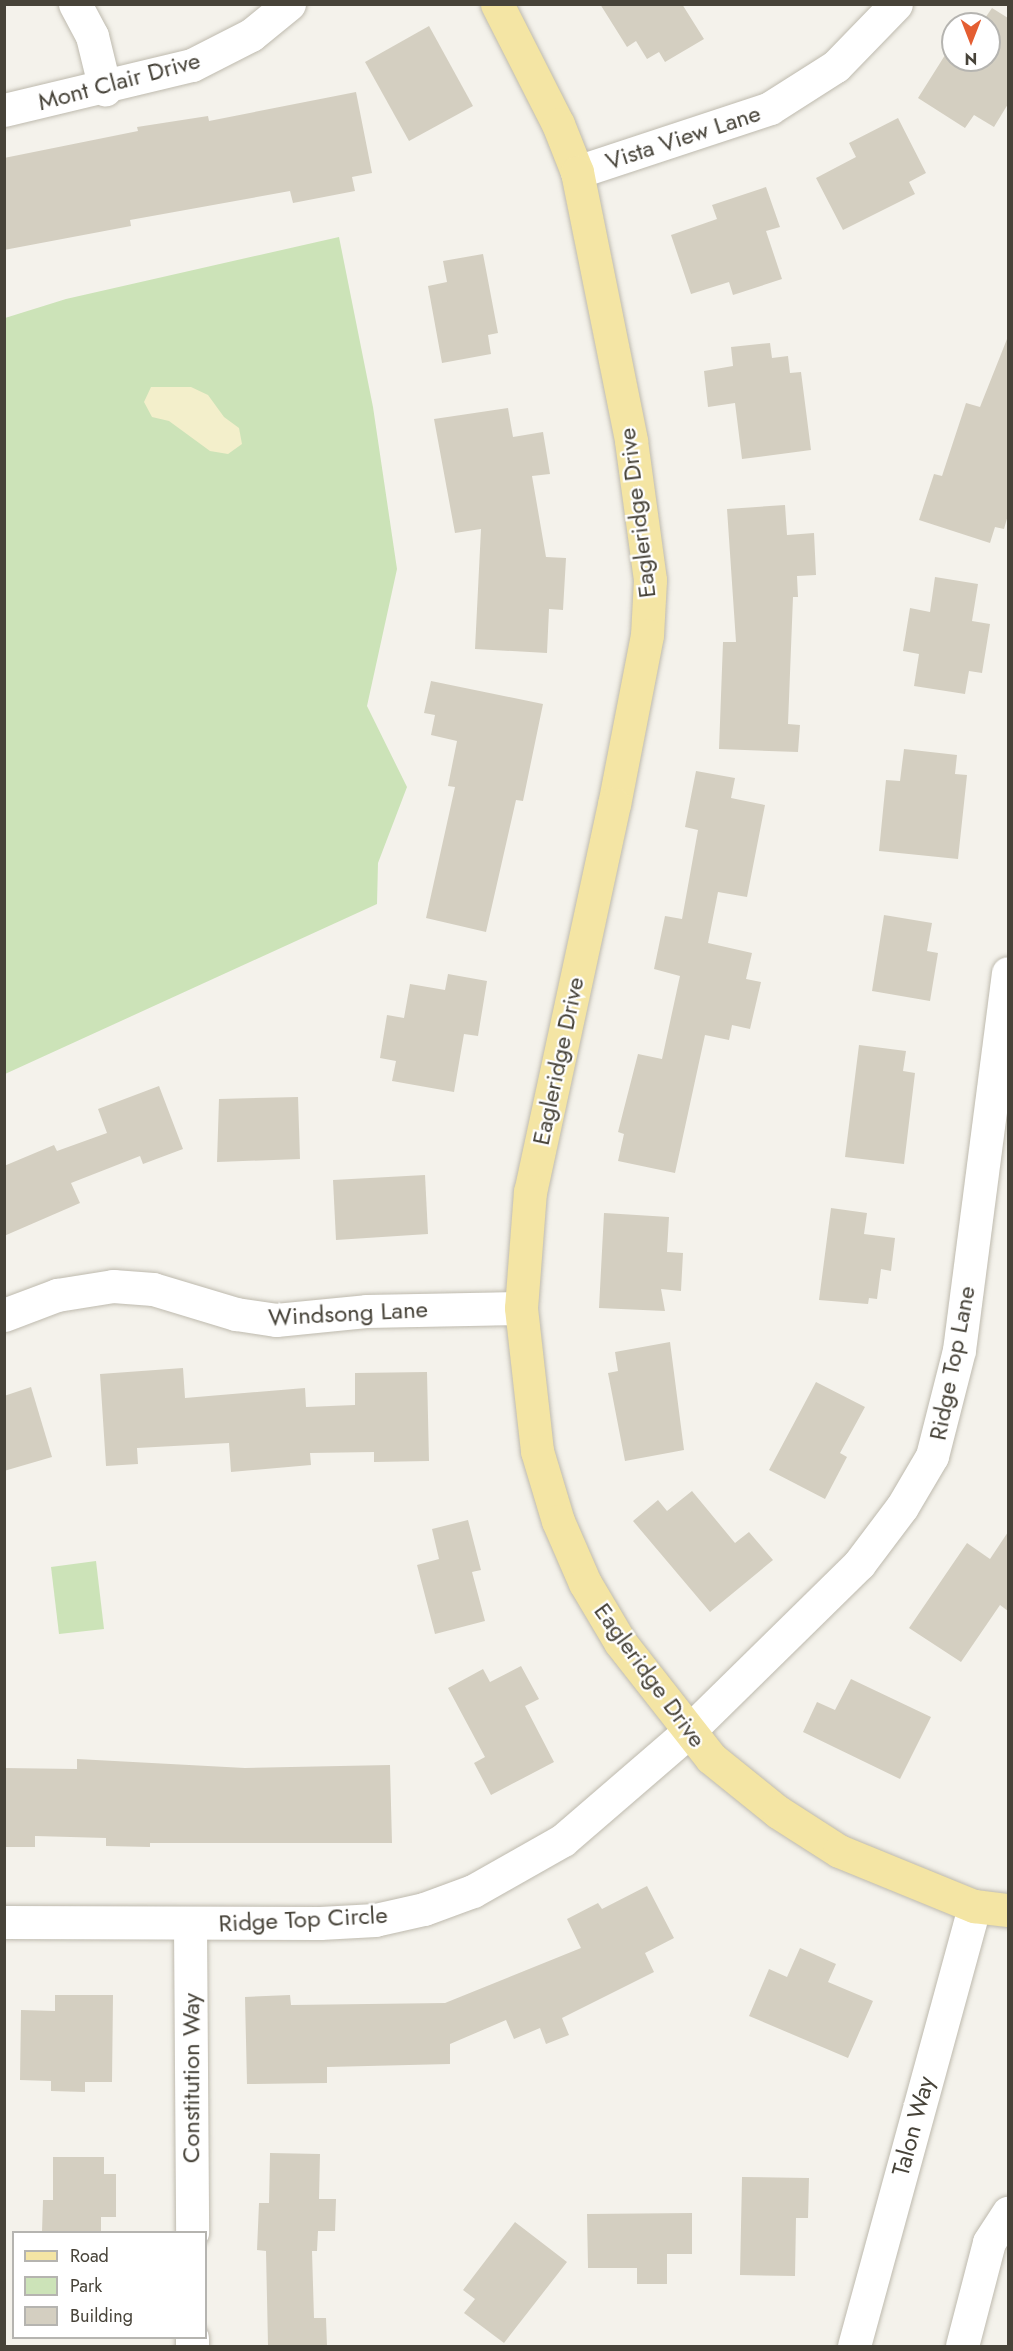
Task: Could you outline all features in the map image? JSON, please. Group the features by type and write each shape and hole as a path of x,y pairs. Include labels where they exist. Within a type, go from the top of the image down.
{"main road":[{"name":"Eagleridge Drive","path":"497,4 558,124 577,172 631,441 650,580 647,635 618,782 530,1191 521,1308 537,1451 558,1521 585,1582 620,1642 688,1732 711,1758 778,1812 839,1851 974,1906 1008,1911"}],"street":[{"path":"75,4 92,36 105,89"},
{"name":"Mont Clair Drive","path":"4,110 105,89 216,55 289,4"},
{"name":"Vista View Lane","path":"577,172 770,108 836,66 896,4"},
{"name":"Ridge Top Lane","path":"688,1732 860,1564 902,1507 932,1456 959,1350 1008,973"},
{"name":"Windsong Lane","path":"4,1315 57,1295 113,1286 153,1288 236,1314 276,1320 377,1311 521,1308"},
{"name":"Ridge Top Circle","path":"4,1922 190,1924 375,1920 474,1891 563,1840 688,1732"},
{"name":"Talon Way","path":"854,2346 974,1906"},
{"name":"Constitution Way","path":"190,1924 192,2231"},
{"path":"962,2346 989,2242 1008,2213"}],"green space":[{"path":"339,237 373,407 397,569 367,706 407,787 378,863 377,904 5,1074 5,318 66,299"},
{"path":"96,1561 104,1629 59,1634 51,1567"}],"sand":[{"path":"151,387 191,387 208,395 224,417 239,428 242,444 228,454 210,451 169,421 152,417 144,402"}],"building":[{"path":"600,4 682,4 704,39 665,62 659,52 647,59 636,41 627,47"},
{"path":"1001,14 1008,18 1008,104 994,127 974,115 965,128 918,98 941,62 941,72 1001,72"},
{"path":"429,26 473,106 409,141 365,62"},
{"path":"356,92 372,173 352,177 355,191 293,203 290,191 130,220 131,226 4,250 4,158 138,131 137,127 208,116 209,121"},
{"path":"898,118 926,173 909,182 915,194 843,230 816,178 856,157 849,143"},
{"path":"766,187 780,227 766,231 782,279 733,295 729,282 691,294 671,235 717,219 712,205"},
{"path":"483,254 498,333 488,335 491,354 442,363 428,286 447,282 443,261"},
{"path":"1007,339 1008,515 1004,529 995,527 990,543 919,520 934,474 942,476 966,403 980,407"},
{"path":"770,343 772,358 788,356 790,373 801,372 811,450 742,459 735,403 708,407 704,371 733,366 731,347"},
{"path":"508,408 513,437 543,432 550,474 532,476 546,557 566,558 563,610 549,609 547,653 475,649 481,529 455,533 434,419"},
{"path":"785,505 787,535 814,533 816,575 797,576 798,597 793,597 788,724 800,725 798,752 719,749 723,642 736,642 727,509"},
{"path":"935,577 978,584 972,621 990,624 982,673 969,671 965,694 914,686 919,654 903,651 910,608 930,612"},
{"path":"431,681 543,704 523,801 516,800 486,932 426,918 455,787 448,786 457,741 431,735 435,715 424,713"},
{"path":"904,749 957,755 955,774 967,775 958,859 879,851 886,780 900,781"},
{"path":"696,771 735,778 731,798 765,805 747,897 718,892 708,943 752,953 746,979 761,982 750,1029 732,1025 729,1040 705,1035 675,1173 618,1161 624,1134 618,1132 638,1054 662,1059 680,976 654,969 665,916 682,919 698,830 685,827"},
{"path":"884,915 932,923 927,951 938,953 930,1001 872,991"},
{"path":"448,974 487,981 478,1036 464,1034 454,1092 392,1081 396,1061 380,1058 387,1015 404,1018 410,984 445,990"},
{"path":"859,1045 906,1051 903,1071 915,1073 904,1164 845,1157"},
{"path":"159,1086 183,1149 143,1164 140,1156 71,1183 80,1203 4,1236 4,1166 54,1145 57,1151 107,1133 98,1109"},
{"path":"298,1097 300,1159 217,1162 219,1099"},
{"path":"425,1175 428,1234 336,1240 333,1180"},
{"path":"831,1208 867,1213 864,1234 895,1238 891,1271 881,1269 877,1299 869,1298 868,1304 819,1300"},
{"path":"604,1213 669,1217 667,1252 683,1253 681,1291 661,1289 665,1311 599,1308"},
{"path":"670,1342 684,1450 625,1461 608,1373 618,1371 615,1352"},
{"path":"183,1368 185,1398 305,1388 306,1407 355,1405 355,1373 427,1372 429,1461 374,1462 374,1452 310,1453 311,1465 231,1472 229,1443 137,1448 138,1464 106,1466 100,1374"},
{"path":"816,1382 865,1407 840,1453 847,1457 825,1499 769,1470"},
{"path":"31,1387 52,1457 4,1471 4,1396"},
{"path":"692,1491 735,1543 749,1532 773,1560 710,1612 633,1521 658,1500 667,1511"},
{"path":"468,1520 481,1570 472,1572 485,1621 435,1634 417,1565 439,1559 432,1529"},
{"path":"1008,1532 1008,1611 1000,1605 961,1662 909,1628 967,1543 990,1559"},
{"path":"521,1666 539,1699 525,1706 554,1762 491,1795 474,1763 485,1757 448,1688 483,1669 490,1682"},
{"path":"851,1679 931,1717 900,1779 803,1732 817,1702 835,1710"},
{"path":"77,1759 245,1768 390,1765 392,1843 150,1843 150,1847 106,1846 106,1838 35,1836 35,1847 4,1847 4,1768 77,1769"},
{"path":"647,1886 674,1938 645,1953 654,1972 562,2018 569,2035 546,2044 540,2028 514,2039 506,2020 450,2044 450,2064 327,2067 327,2083 247,2084 245,1997 290,1995 291,2005 445,2003 581,1948 567,1919 598,1903 602,1909"},
{"path":"800,1948 836,1964 828,1982 873,2001 848,2058 749,2016 769,1969 787,1977"},
{"path":"55,1995 113,1995 112,2082 85,2082 85,2092 51,2091 51,2081 20,2080 21,2010 55,2011"},
{"path":"270,2153 320,2154 319,2199 336,2199 335,2231 318,2231 317,2251 312,2251 314,2318 326,2318 327,2346 268,2346 266,2251 257,2250 259,2203 269,2203"},
{"path":"53,2157 104,2157 104,2174 116,2174 116,2217 101,2217 101,2231 42,2231 43,2200 53,2200"},
{"path":"742,2177 809,2178 808,2218 796,2218 795,2276 740,2275"},
{"path":"692,2213 692,2254 667,2254 667,2284 637,2284 637,2268 588,2268 587,2214"},
{"path":"515,2222 567,2262 504,2343 464,2313 475,2299 463,2290"}]}
